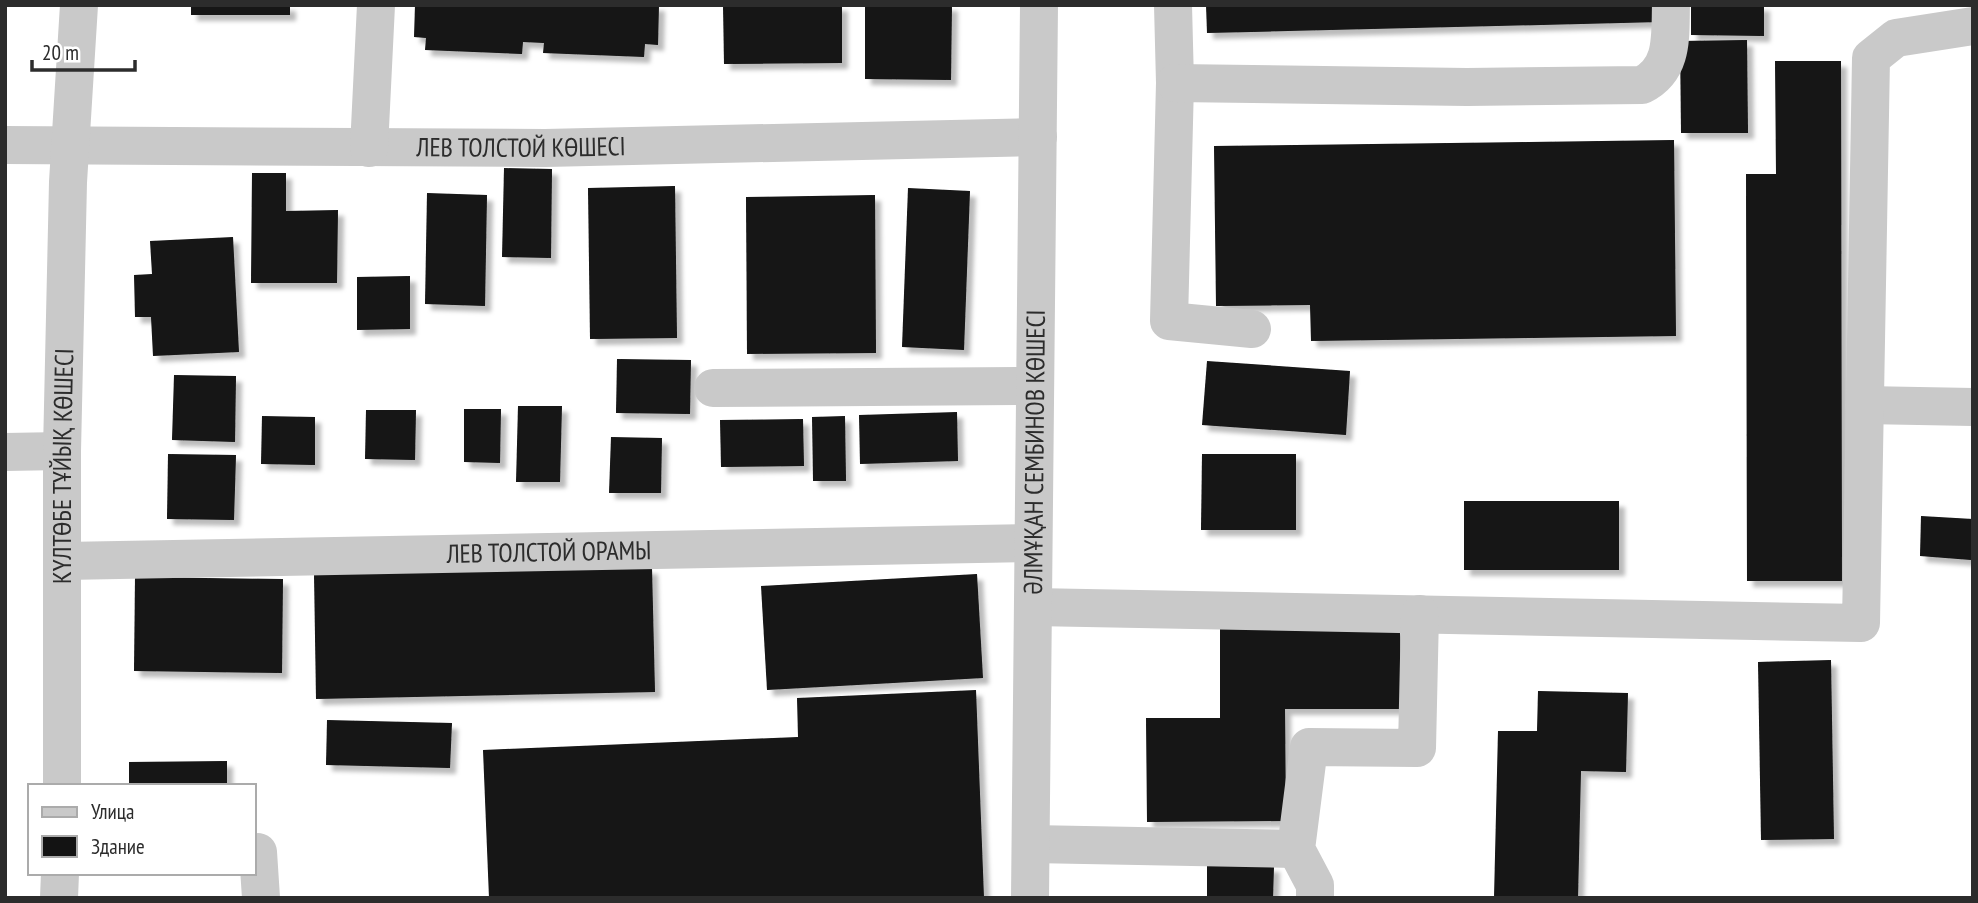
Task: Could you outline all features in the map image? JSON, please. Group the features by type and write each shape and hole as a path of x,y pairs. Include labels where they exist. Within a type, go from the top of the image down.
{"street":[{"name":"КҮЛТӨБЕ ТҰЙЫҚ КӨШЕСІ","path":"62,784 62,451 71,146 79,5"},
{"path":"369,148 376,5"},
{"name":"ӘЛМҰҚАН СЕМБИНОВ КӨШЕСІ","path":"1030,898 1039,5"},
{"path":"1172,5 1175,83 1169,321 1252,330"},
{"path":"1175,83 1467,87 1642,85 1657,78 1670,48 1671,5"},
{"path":"1033,607 1861,623 1871,58 1896,38 1973,26"},
{"name":"ЛЕВ ТОЛСТОЙ КӨШЕСІ","path":"5,145 545,148 1038,137"},
{"path":"713,388 1035,386"},
{"path":"1864,405 1973,407"},
{"path":"5,452 62,451"},
{"name":"ЛЕВ ТОЛСТОЙ ОРАМЫ","path":"64,561 1033,543"},
{"path":"1315,898 1315,885 1296,849 1308,747 1417,748 1420,614"},
{"path":"1031,844 1296,849"},
{"path":"256,852 261,898"},
{"path":"59,898 60,875"}],"building":[{"path":"191,5 290,5 290,15 191,15"},
{"path":"415,5 659,5 658,45 645,44 644,57 543,53 544,43 523,42 522,54 425,50 426,38 414,37"},
{"path":"723,5 842,5 842,63 724,64"},
{"path":"865,5 952,5 951,80 865,79"},
{"path":"1206,5 1661,5 1661,22 1207,33"},
{"path":"1691,5 1764,5 1764,36 1691,35"},
{"path":"1747,40 1748,133 1681,133 1680,41"},
{"path":"1775,61 1841,61 1842,581 1747,581 1746,174 1776,174"},
{"path":"1674,140 1676,336 1311,341 1310,305 1216,306 1214,146"},
{"path":"504,168 552,169 551,258 502,257"},
{"path":"252,173 286,173 286,211 338,210 337,283 251,283"},
{"path":"675,186 677,338 590,339 588,188"},
{"path":"908,188 970,191 964,350 902,347"},
{"path":"427,193 487,195 485,306 425,304"},
{"path":"875,195 876,353 747,354 746,197"},
{"path":"233,237 239,352 153,356 151,317 135,317 134,275 152,274 150,241"},
{"path":"410,276 410,329 357,330 357,277"},
{"path":"617,359 691,360 690,414 616,413"},
{"path":"1207,361 1350,371 1346,435 1202,425"},
{"path":"174,375 236,376 235,442 172,440"},
{"path":"518,406 562,406 560,482 516,482"},
{"path":"464,409 501,409 500,463 464,462"},
{"path":"366,410 416,410 415,460 365,459"},
{"path":"957,412 958,461 860,464 859,415"},
{"path":"262,416 315,417 315,465 261,464"},
{"path":"845,416 846,481 813,481 812,417"},
{"path":"803,419 804,466 721,467 720,420"},
{"path":"611,437 662,438 661,493 609,493"},
{"path":"168,454 236,455 234,520 167,519"},
{"path":"1202,454 1296,454 1296,530 1201,530"},
{"path":"1464,501 1619,501 1619,570 1464,570"},
{"path":"1921,516 1973,519 1971,560 1920,556"},
{"path":"652,568 655,692 316,699 314,574"},
{"path":"977,574 983,678 767,690 761,586"},
{"path":"135,577 283,579 282,673 134,671"},
{"path":"1220,628 1400,628 1401,709 1285,709 1286,821 1147,822 1146,718 1220,718"},
{"path":"1831,660 1834,839 1761,840 1758,662"},
{"path":"976,690 984,898 489,898 483,750 798,737 797,698"},
{"path":"1538,691 1628,693 1626,772 1581,771 1578,898 1494,898 1498,731 1537,731"},
{"path":"327,720 452,723 450,768 326,765"},
{"path":"227,761 227,784 129,784 129,762"},
{"path":"1207,865 1274,866 1273,898 1207,898"}]}
